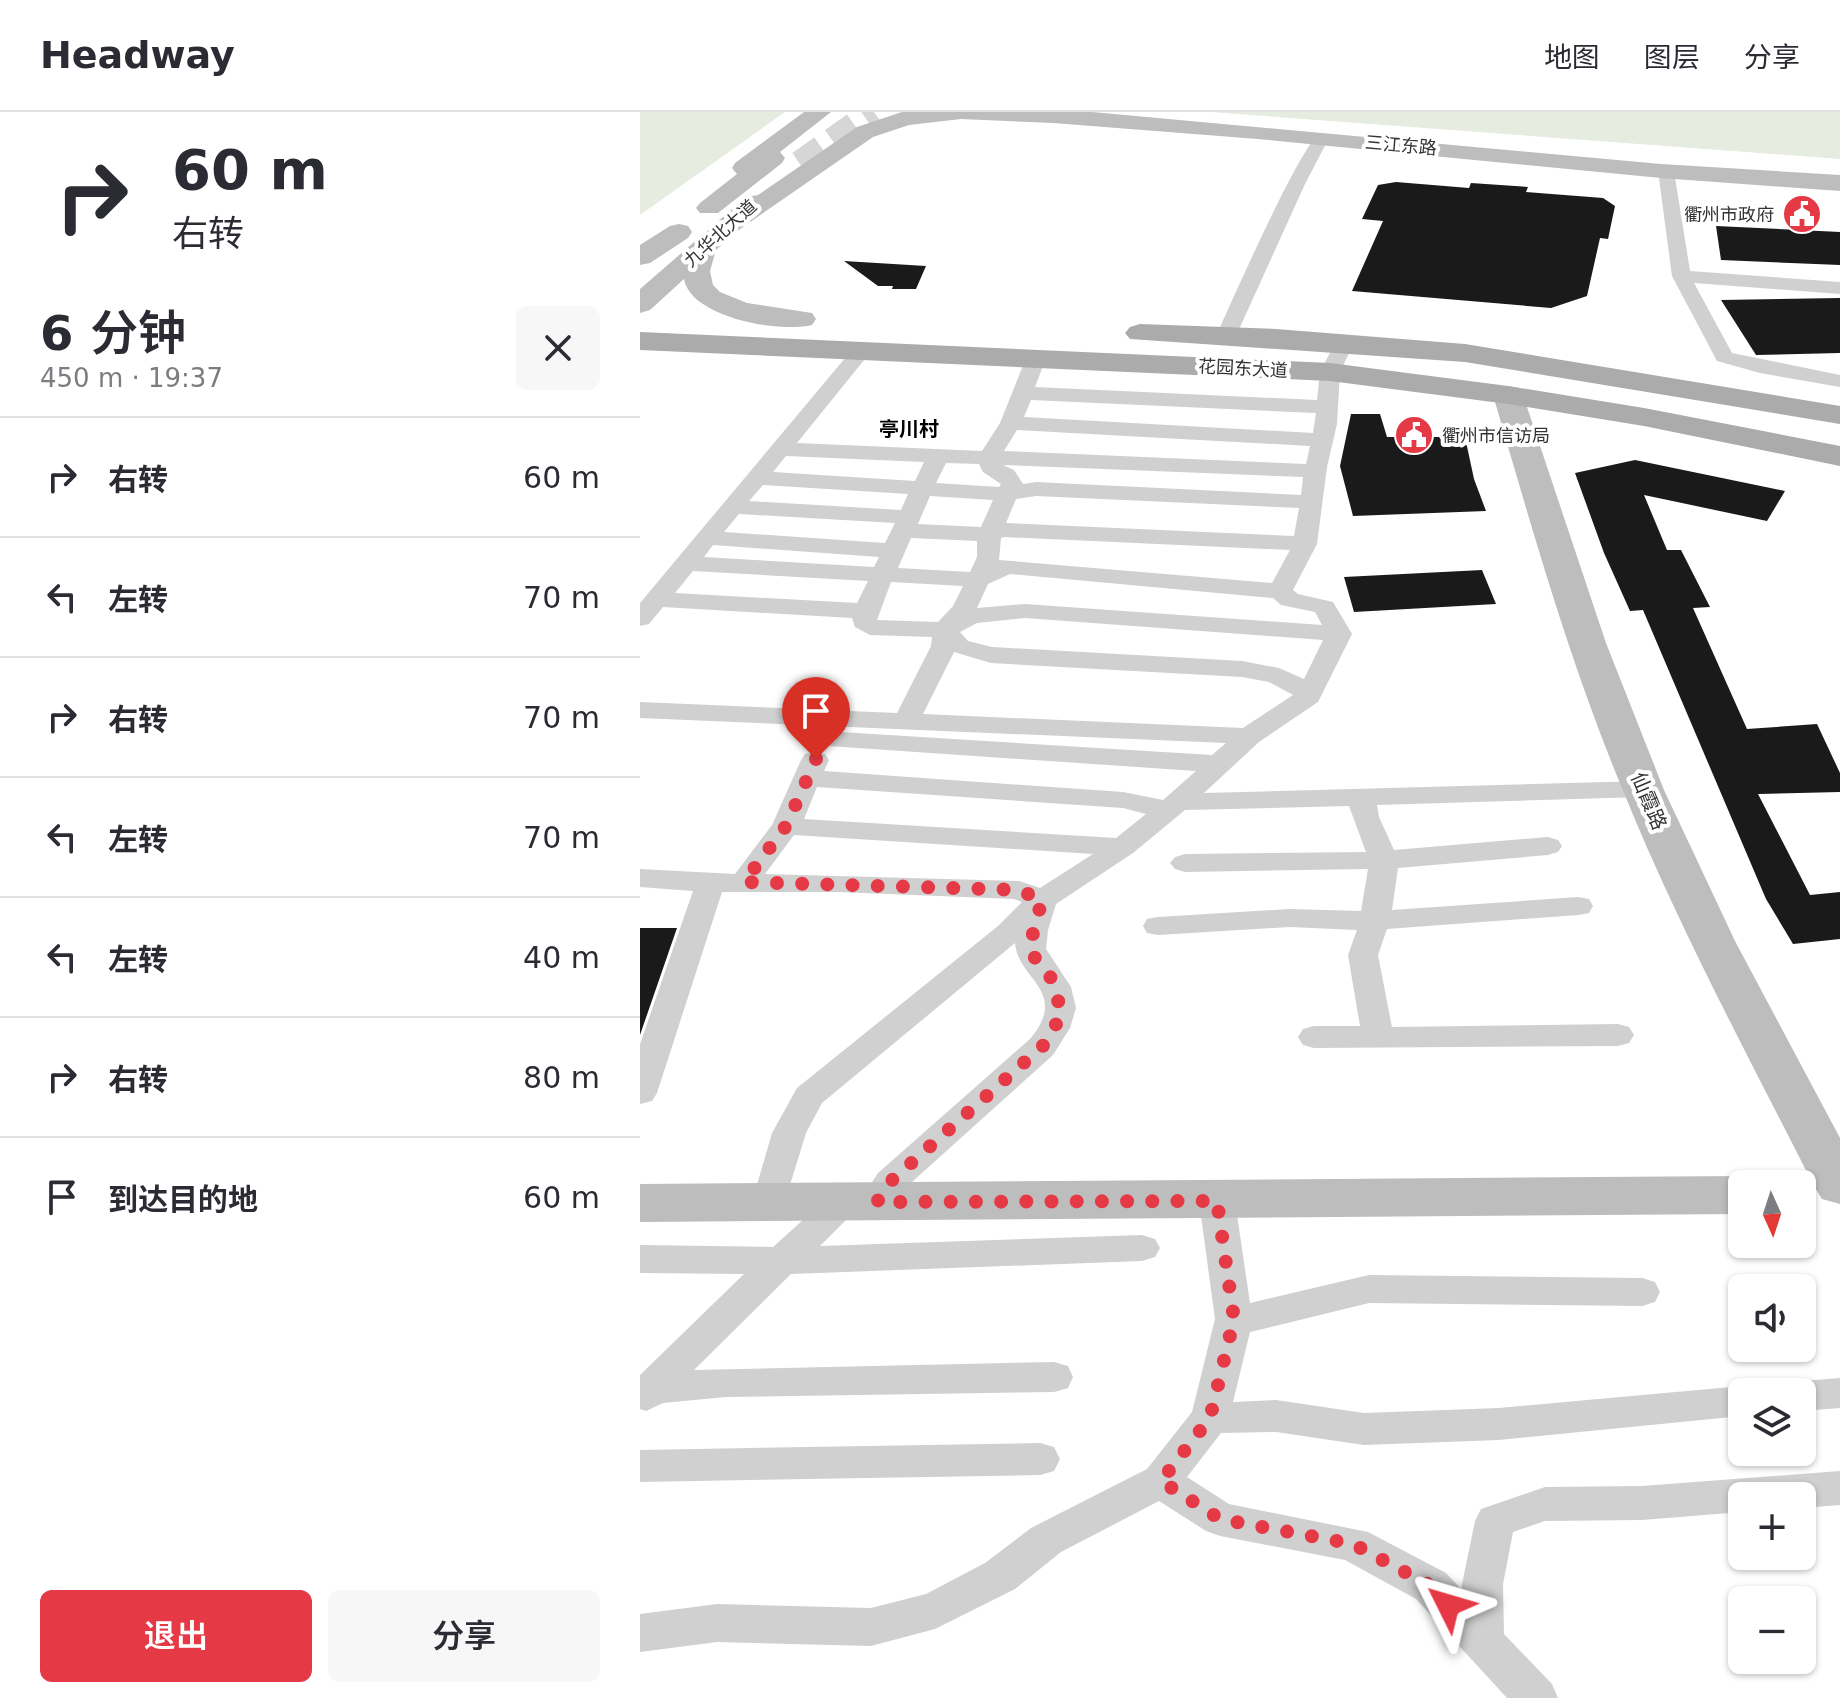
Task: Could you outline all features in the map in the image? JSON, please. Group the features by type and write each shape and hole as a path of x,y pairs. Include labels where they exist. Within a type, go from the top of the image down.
{"main road":[{"path":"640,257 686,226 737,174 819,112"},
{"name":"三江东路","path":"734,223 865,132 906,118 961,112 1053,116 1666,171 1840,183"},
{"name":"三江东路","path":"1096,112 1840,170"},
{"name":"九华北大道","path":"640,264 773,158"},
{"name":"九华北大道","path":"640,304 734,223 777,180 800,164"},
{"path":"703,250 696,264 695,275 703,295 715,303 841,330"},
{"name":"花园东大道","path":"665,314 841,330 1036,358 1330,372 1508,395 1644,417 1840,456"},
{"name":"花园东大道","path":"645,354 841,330"},
{"name":"花园东大道","path":"1115,332 1344,343 1465,353 1840,415"},
{"name":"仙霞路","path":"1508,395 1570,600 1643,789 1700,917 1840,1186"},
{"path":"1816,1194 1840,1193"},
{"path":"640,1203 1728,1195"}],"street":[{"path":"1226,336 1296,184 1321,138"},
{"path":"1666,171 1681,276 1724,357 1760,367 1840,381"},
{"path":"1681,276 1840,288"},
{"path":"640,619 783,449 841,330"},
{"path":"1280,591 1305,544 1328,407 1330,372 1344,343"},
{"path":"906,721 944,646 945,630 964,609 989,557 989,534 1012,484 1006,475 991,467 989,457 1011,423 1036,358"},
{"path":"1024,393 1328,407"},
{"path":"1011,423 1322,440"},
{"path":"783,449 1315,471"},
{"path":"937,457 866,611 864,622 870,627 945,630 971,616 1025,611 1339,634"},
{"path":"760,478 924,486 1007,494 1036,489 1312,502"},
{"path":"734,507 902,533"},
{"path":"709,538 989,534 1003,530 1305,544"},
{"path":"686,563 882,577 978,580 1006,566 1280,591 1290,600 1324,607 1339,634"},
{"path":"656,599 866,611"},
{"path":"945,630 959,646 991,655 1242,669 1279,674 1295,682 1309,696"},
{"path":"770,1202 789,1133 809,1096 1009,933 1042,900 1123,847 1249,736 1309,696 1339,634"},
{"path":"640,710 1220,764"},
{"path":"829,729 906,721 1249,736"},
{"path":"744,882 786,826 829,729"},
{"path":"808,778 1173,806 1643,789"},
{"path":"1362,797 1365,817 1384,860 1375,921 1363,955 1378,1037"},
{"path":"786,826 1123,847"},
{"path":"1185,863 1384,860 1548,846"},
{"path":"640,878 710,883 1019,890 1042,900"},
{"path":"640,1093 710,883"},
{"path":"644,1393 780,1261 890,1182 1046,1043 1062,1013 1050,976 1031,953 1042,900"},
{"path":"1158,926 1290,918 1375,921 1578,906"},
{"path":"1314,1037 1618,1035"},
{"path":"640,1633 717,1623 871,1627 935,1610 1000,1576 1046,1540 1161,1481 1210,1418 1234,1319 1217,1201"},
{"path":"640,1259 780,1261 1142,1248"},
{"path":"1234,1319 1263,1316 1369,1289 1642,1292"},
{"path":"644,1393 726,1382 1054,1377"},
{"path":"1816,1395 1840,1393"},
{"path":"1210,1418 1276,1416 1364,1429 1499,1424 1728,1402"},
{"path":"640,1466 1040,1459"},
{"path":"1161,1481 1220,1519 1353,1544 1431,1586 1536,1698"},
{"path":"1483,1642 1482,1584 1495,1521 1545,1504 1642,1503 1840,1488"}],"shaded area":[{"path":"640,112 785,112 640,215"},
{"path":"1211,112 1840,112 1840,159"}],"building":[{"path":"1396,182 1469,188 1471,183 1528,187 1526,192 1603,198 1615,206 1608,239 1600,238 1587,296 1551,308 1352,291 1383,221 1362,219 1378,185"},
{"path":"1716,226 1840,232 1840,265 1721,260"},
{"path":"844,261 926,266 916,289 892,289 893,286 878,286"},
{"path":"1840,298 1840,353 1756,355 1721,300"},
{"path":"1351,414 1380,414 1387,437 1465,437 1474,479 1486,511 1353,516 1340,466"},
{"path":"1635,460 1785,491 1767,521 1644,495 1667,550 1681,550 1710,607 1693,608 1747,729 1817,724 1840,773 1840,792 1758,794 1810,895 1840,892 1840,939 1793,944 1766,899 1643,610 1630,611 1604,553 1575,473"},
{"path":"1482,570 1496,604 1354,612 1344,577"},
{"path":"640,928 677,928 640,1035"}],"tunnel":[{"path":"800,164 874,112"}],"place":[{"name":"衢州市政府","path":"1802,214"},
{"name":"衢州市信访局","path":"1414,435"}],"district":[{"name":"亭川村","path":"909,429"}],"route":[{"path":"816,759 786,826 744,882 1019,890 1042,900 1031,953 1050,976 1062,1013 1046,1043 890,1182 877,1202 1217,1201 1234,1319 1210,1418 1161,1481 1220,1519 1353,1544 1431,1586 1448,1605"}]}
